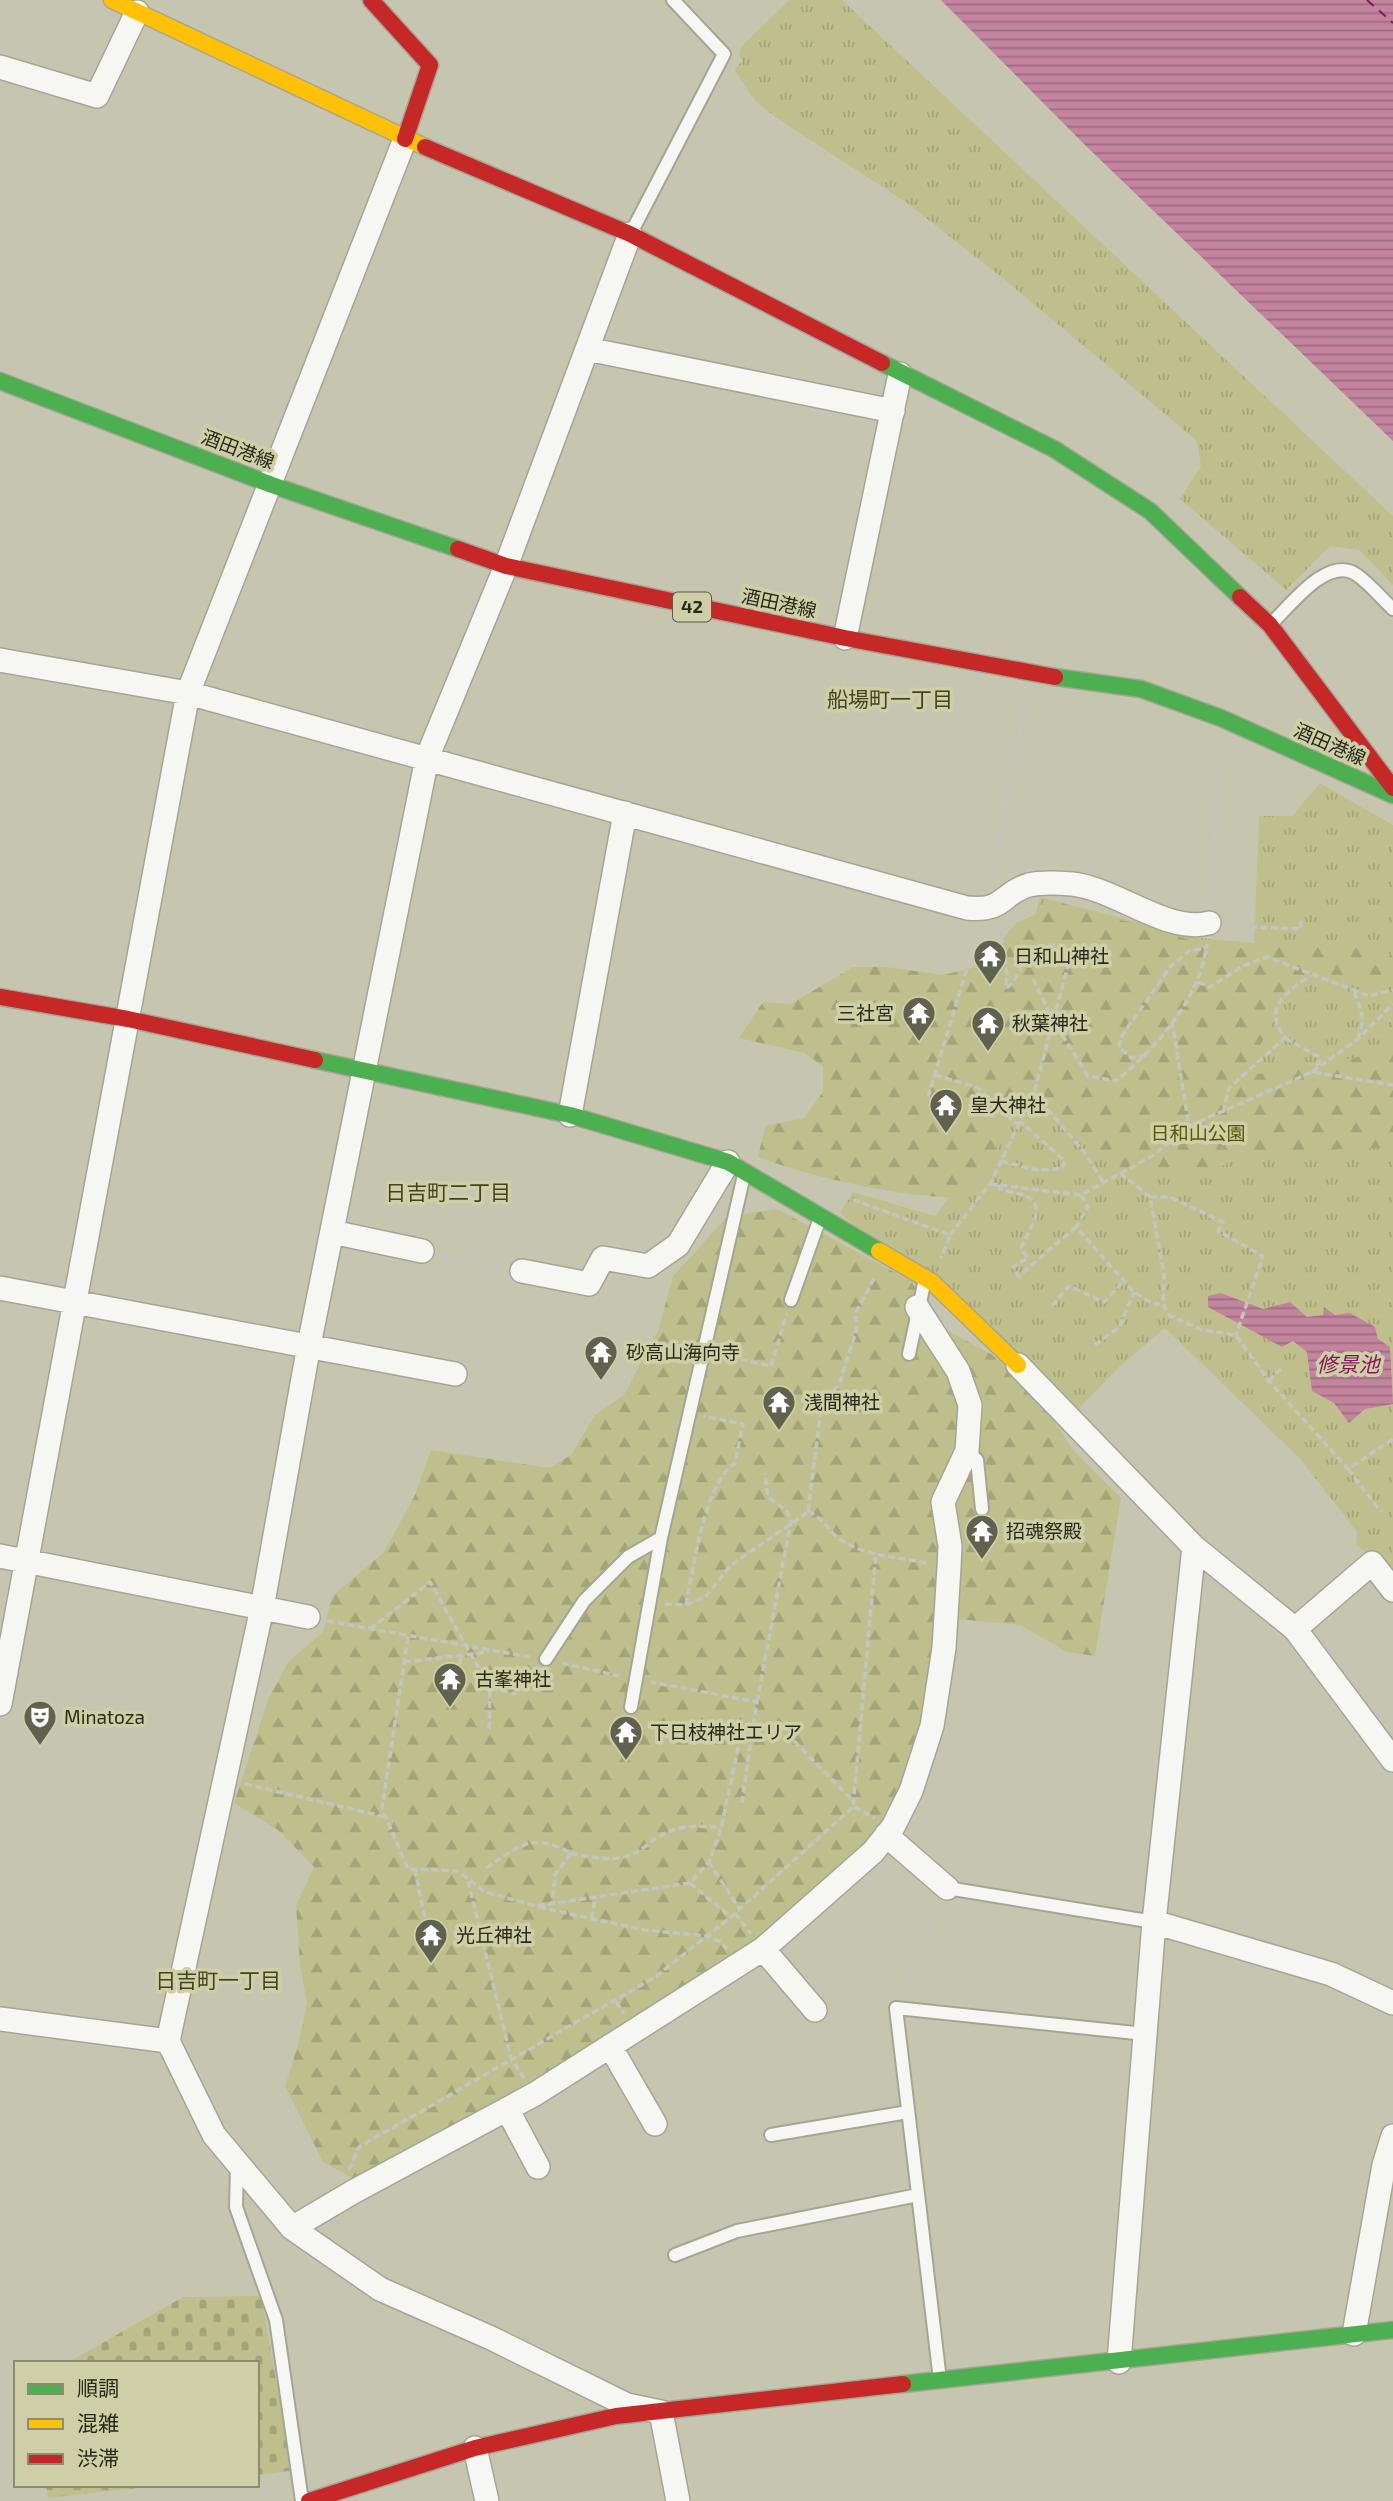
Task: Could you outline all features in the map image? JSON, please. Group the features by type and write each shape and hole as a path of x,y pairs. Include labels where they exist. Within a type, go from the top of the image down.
{"street":[{"path":"112,0 405,139 630,234 859,349 900,374 1055,449 1150,511 1270,625 1393,788"},
{"path":"0,1704 188,693 272,485 405,139 430,65 371,0"},
{"path":"0,67 97,96 137,12"},
{"path":"630,234 506,566 427,758 309,1345 262,1608 168,2041 214,2135 292,2228 380,2289 627,2405 660,2412"},
{"path":"587,349 893,411"},
{"path":"845,638 900,374"},
{"name":"酒田港線","path":"0,381 272,485 506,566 845,638 1030,673 1141,689 1221,718 1393,795"},
{"path":"0,660 188,693 967,908 986,910 1029,885 1074,884 1129,901 1177,924 1209,925"},
{"path":"570,1115 625,813"},
{"path":"0,998 128,1019 570,1115 736,1167 928,1280 1018,1365 1194,1547 1295,1629 1393,1760"},
{"path":"522,1271 589,1284 603,1258 648,1266 678,1245 736,1167"},
{"path":"332,1232 422,1251"},
{"path":"0,1288 455,1374"},
{"path":"292,2228 507,2109 763,1949 873,1852 886,1835 911,1791 932,1726 944,1648 949,1567 950,1546 943,1502 967,1451 970,1405 958,1371 917,1307"},
{"path":"1118,2362 1154,1922 1194,1547"},
{"path":"0,1556 308,1617"},
{"path":"1295,1629 1372,1563 1393,1590"},
{"path":"886,1835 947,1888"},
{"path":"1154,1922 1331,1974 1393,2003"},
{"path":"763,1949 815,2010"},
{"path":"0,2019 168,2041"},
{"path":"610,2046 656,2124"},
{"path":"507,2109 538,2167"},
{"path":"1354,2334 1384,2165 1393,2136"},
{"path":"309,2501 336,2497 475,2448 616,2416 1393,2330"},
{"path":"660,2412 678,2501"},
{"path":"475,2448 487,2501"}],"lane":[{"path":"630,234 724,54 673,0"},
{"path":"1270,625 1324,573 1342,569 1356,574 1393,609"},
{"path":"631,1707 661,1538 704,1352 736,1167"},
{"path":"791,1300 821,1216"},
{"path":"909,1354 917,1307 928,1280"},
{"path":"967,1451 977,1460 982,1509"},
{"path":"546,1659 584,1601 628,1557 661,1538"},
{"path":"947,1888 1154,1922"},
{"path":"940,2380 896,2008 1145,2035"},
{"path":"771,2135 908,2112"},
{"path":"237,2163 236,2207 276,2320 302,2501"},
{"path":"675,2255 737,2231 918,2195"}],"path":[{"path":"928,1097 986,910 1030,673"},
{"path":"1034,979 1055,1022 1088,1076 1116,1081 1149,1054 1198,982 1206,948 1221,718"},
{"path":"1209,925 1301,929 1301,919"},
{"path":"1001,939 1007,973 1006,989 1014,982 1021,963 1029,953 1050,945 1060,945"},
{"path":"1149,1054 1132,1058 1119,1048 1121,1037 1171,966 1190,950 1206,948"},
{"path":"1198,982 1210,987 1243,966 1267,957 1310,976 1368,996 1393,990"},
{"path":"928,1280 950,1235 990,1184 1034,1093 1070,958"},
{"path":"1310,976 1282,996 1277,1006 1278,1028 1285,1038 1319,1057 1320,1061 1312,1072"},
{"path":"1354,992 1362,1009 1363,1027 1358,1039"},
{"path":"990,1184 1081,1195 1154,1155 1189,1126 1312,1072 1358,1039 1393,1004"},
{"path":"1172,1021 1189,1126"},
{"path":"1223,1112 1229,1088 1285,1038"},
{"path":"1312,1072 1393,1085"},
{"path":"935,1075 977,1087 1065,1161 1062,1169 1037,1170 1001,1161"},
{"path":"1034,1093 1084,1152 1103,1182"},
{"path":"1120,1173 1150,1197 1170,1197 1223,1222 1218,1231 1263,1255 1236,1335"},
{"path":"999,1185 1000,1189 1027,1196 1036,1205 1038,1216 1021,1249 1028,1258 1013,1267 1018,1276 1076,1227 1088,1208 1081,1195"},
{"path":"839,1195 950,1235"},
{"path":"1150,1197 1164,1274 1163,1304 1170,1316 1202,1331 1236,1335 1269,1381 1348,1469 1381,1512"},
{"path":"1076,1227 1108,1259 1135,1292 1153,1304 1163,1304"},
{"path":"422,1251 522,1271"},
{"path":"808,1511 822,1401 839,1385 858,1328 855,1314 886,1255"},
{"path":"1052,1306 1069,1286 1104,1302 1124,1281"},
{"path":"1095,1345 1120,1326 1135,1292"},
{"path":"704,1352 771,1366 791,1300"},
{"path":"1269,1381 1281,1369"},
{"path":"686,1605 712,1497 724,1471 735,1463 743,1424 690,1413"},
{"path":"1348,1469 1393,1439"},
{"path":"742,1803 757,1702 791,1520 786,1510 768,1497 765,1473"},
{"path":"649,1604 686,1605 706,1596 730,1566 791,1520 808,1511"},
{"path":"808,1511 824,1520 838,1539 860,1550 949,1567"},
{"path":"352,2160 359,2147 511,2058 616,2002 655,1977 731,1917 853,1807 876,1553"},
{"path":"370,1629 430,1582 490,1688 489,1729"},
{"path":"308,1617 408,1637 546,1659 757,1702"},
{"path":"408,1637 382,1808 408,1870 458,1871 485,1892 537,1906 644,1930 707,1937"},
{"path":"404,1662 492,1651"},
{"path":"454,1695 461,1656"},
{"path":"490,1688 516,1694"},
{"path":"537,1906 690,1883 709,1862 721,1828 741,1730 783,1736 794,1741 852,1800"},
{"path":"226,1779 386,1817"},
{"path":"486,1868 524,1845 542,1840 571,1853 613,1858 631,1855 660,1836 681,1828 694,1825 721,1828"},
{"path":"552,1904 555,1875 571,1853"},
{"path":"709,1862 739,1908"},
{"path":"415,1869 430,1944"},
{"path":"468,1879 511,2058"},
{"path":"690,1883 731,1917"},
{"path":"896,2008 947,1888"},
{"path":"592,1919 595,1897"}],"green space":[{"path":"789,0 842,0 1393,516 1393,585 1359,550 1330,546 1286,590 1180,499 1201,466 1197,441 1005,280 907,203 756,102 734,70 743,60 739,56 740,48"},
{"name":"日和山公園","path":"1320,783 1393,825 1393,1573 1356,1545 1357,1532 1300,1459 1165,1328 1119,1367 1070,1418 840,1213 853,1192 935,1216 1004,1122 1018,983 1040,897 1199,938 1254,943 1259,816 1292,816"},
{"path":"1062,903 1222,949 1283,946 1385,949 1393,958 1393,978 1311,981 1288,995 1254,1056 1253,1075 1393,1051 1393,1133 1383,1148 1246,1152 1215,1170 1117,1171 1026,1089 975,1187 964,1198 914,1194 860,1185 806,1173 758,1157 765,1126 804,1118 823,1092 823,1066 804,1053 739,1038 763,1002 791,1004 853,967 886,967 943,975 980,966 1016,923"},
{"path":"777,1209 911,1281 939,1326 991,1354 1035,1393 1074,1451 1121,1498 1095,1656 1067,1652 1020,1625 958,1619 925,1790 860,1866 598,2067 522,2114 362,2183 323,2162 285,2086 307,2004 300,1965 296,1905 314,1867 278,1830 234,1803 269,1697 289,1661 323,1632 332,1596 384,1552 415,1495 431,1450 550,1468 571,1455 595,1415 624,1395 658,1331 673,1276 727,1217"},
{"path":"261,2296 292,2470 298,2470 259,2475 259,2361 71,2361 183,2297"},
{"path":"46,2487 147,2487 48,2498"}],"water":[{"path":"941,0 1393,0 1393,441 1088,148"},
{"name":"修景池","path":"1221,1293 1263,1309 1290,1302 1307,1317 1323,1315 1324,1307 1335,1315 1350,1313 1375,1327 1378,1339 1390,1347 1393,1404 1365,1409 1349,1423 1334,1403 1312,1391 1307,1352 1293,1341 1282,1347 1208,1307 1208,1296"}],"ferry route":[{"path":"1367,0 1393,23"}],"traffic: fast":[{"path":"882,363 1054,449 1150,511 1240,597"},
{"path":"0,381 272,485 458,549"},
{"path":"1055,677 1141,689 1221,718 1393,795"},
{"path":"315,1060 570,1115 728,1162 879,1251"},
{"path":"903,2384 1393,2330"}],"traffic: slow":[{"path":"112,0 425,147"},
{"path":"879,1251 932,1282 1018,1365"}],"traffic: jam":[{"path":"371,0 430,65 405,139"},
{"path":"425,147 630,234 882,363"},
{"path":"458,549 506,566 845,638 1055,677"},
{"path":"1240,597 1270,625 1393,788"},
{"path":"0,997 128,1019 315,1060"},
{"path":"309,2501 475,2448 616,2416 903,2384"}],"place":[{"name":"日和山神社","path":"990,986"},
{"name":"三社宮","path":"919,1043"},
{"name":"秋葉神社","path":"988,1053"},
{"name":"皇大神社","path":"946,1135"},
{"name":"砂高山海向寺","path":"601,1382"},
{"name":"浅間神社","path":"779,1432"},
{"name":"招魂祭殿","path":"982,1561"},
{"name":"古峯神社","path":"450,1709"},
{"name":"Minatoza","path":"40,1747"},
{"name":"下日枝神社エリア","path":"626,1762"},
{"name":"光丘神社","path":"431,1965"}],"district":[{"name":"船場町一丁目","path":"890,700"},
{"name":"日吉町二丁目","path":"448,1193"},
{"name":"日吉町一丁目","path":"218,1981"}]}
